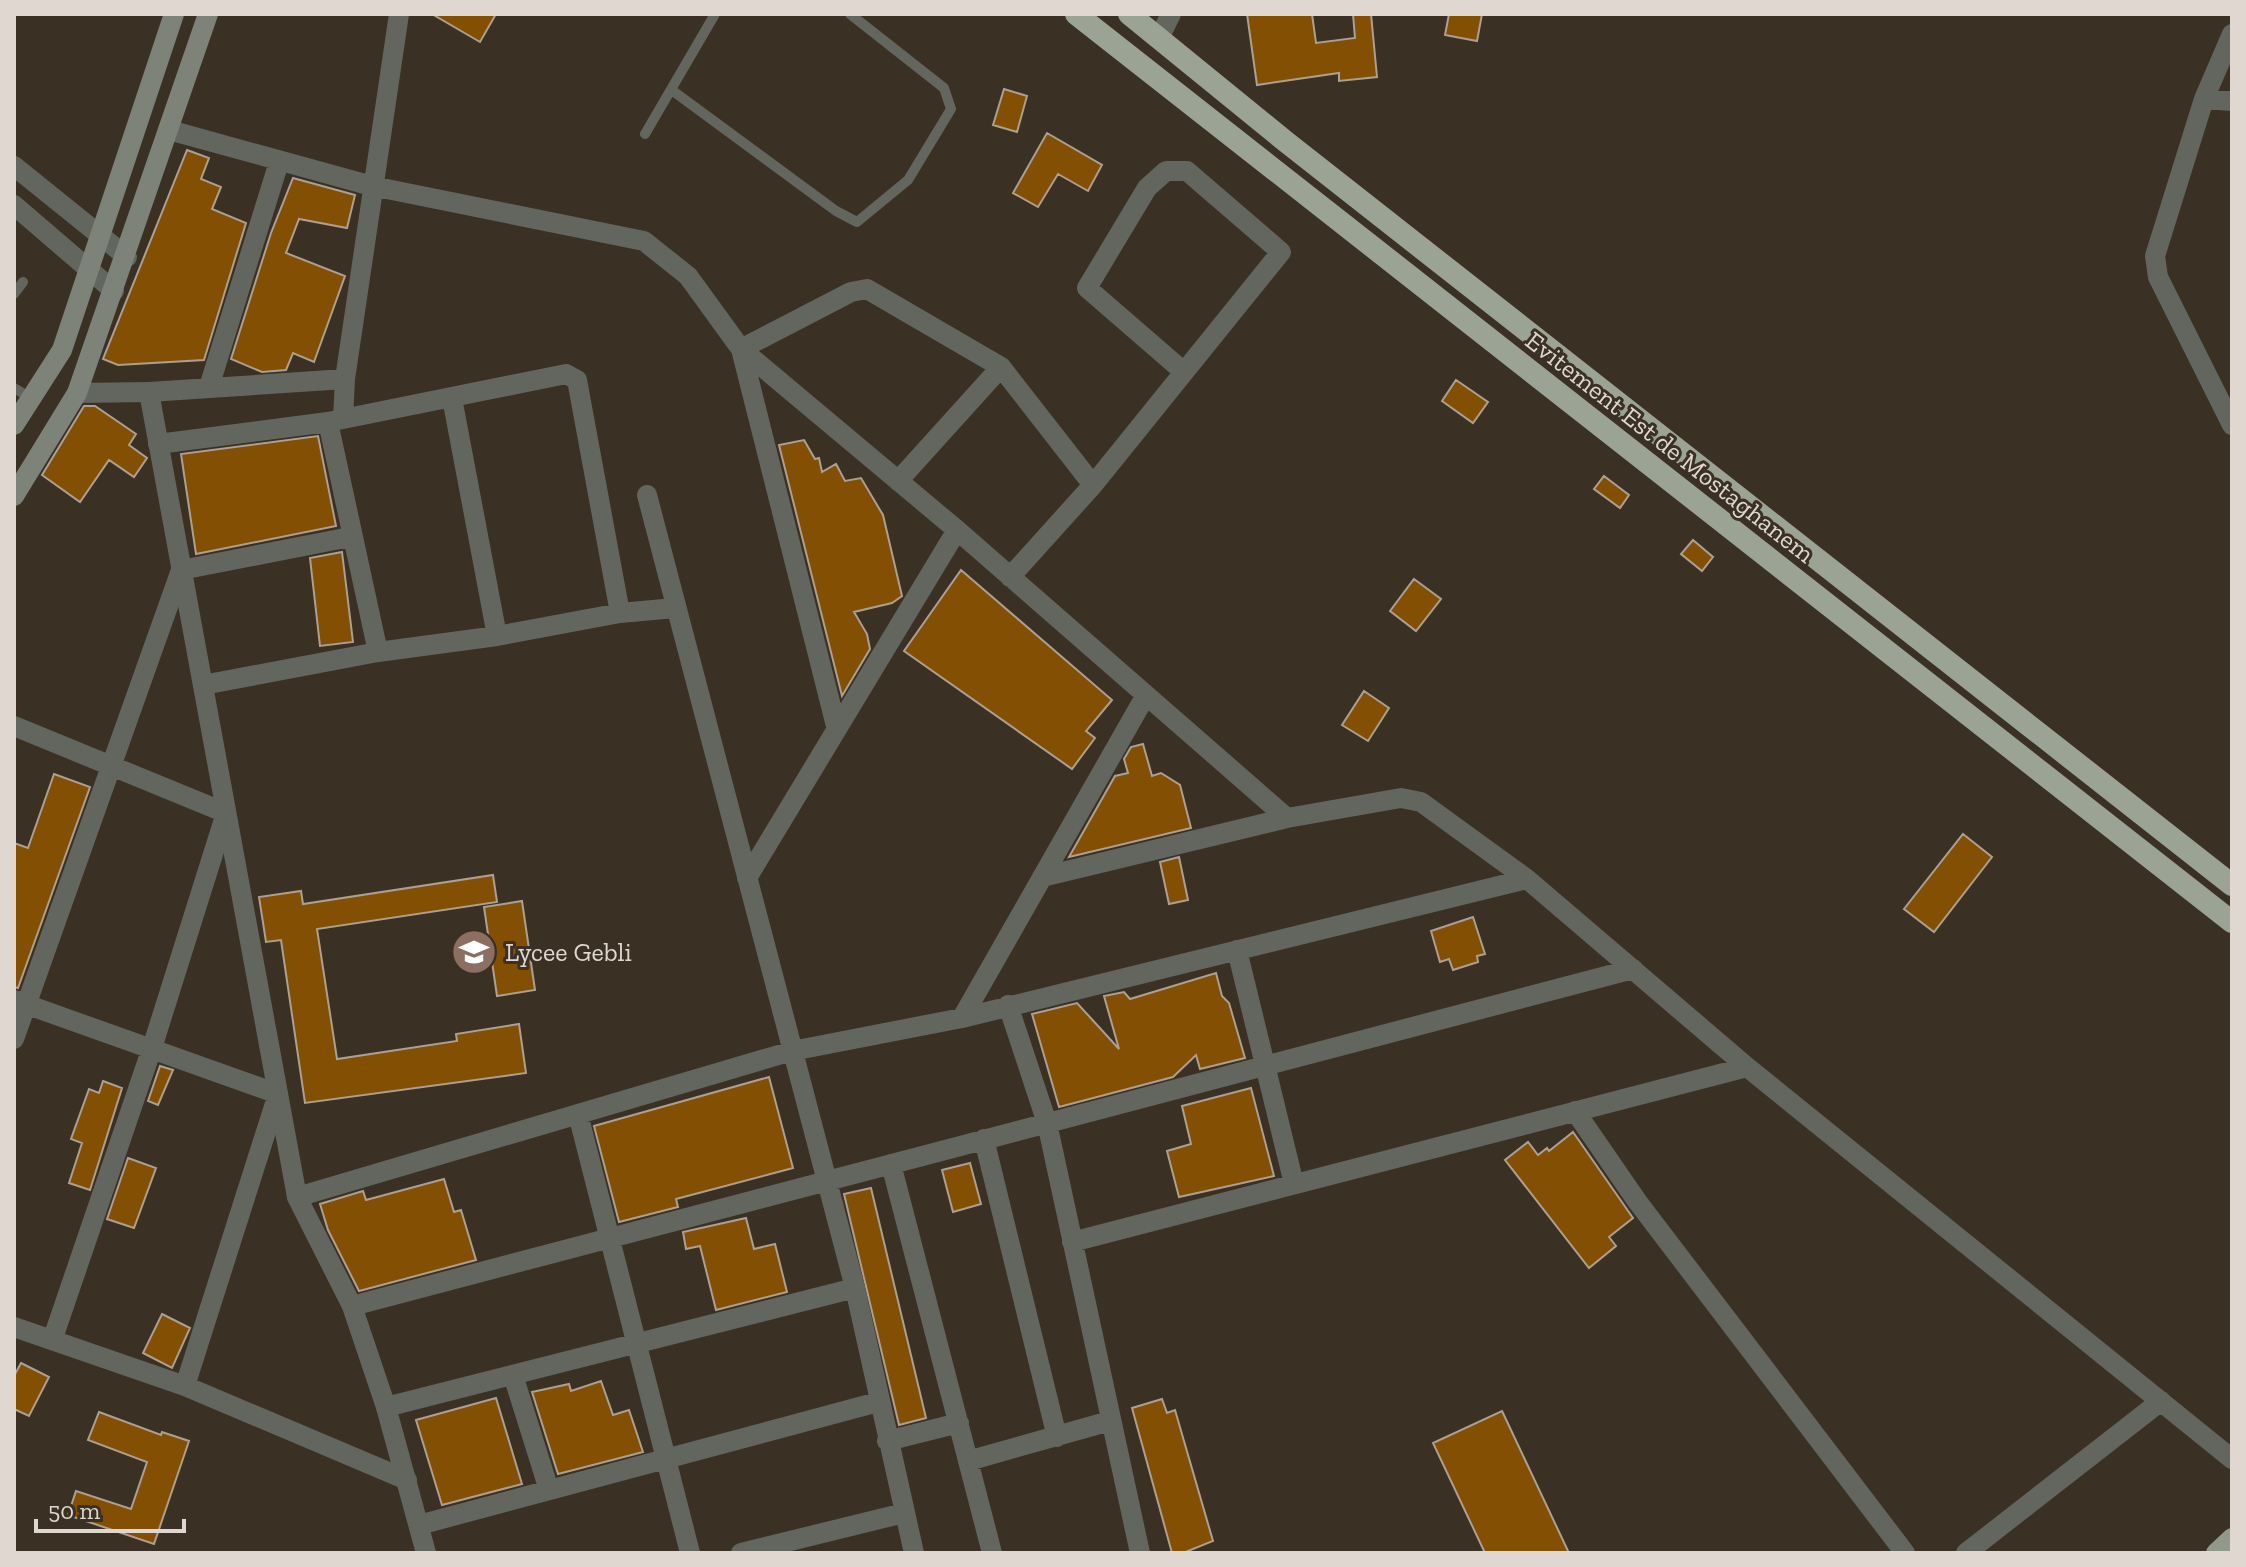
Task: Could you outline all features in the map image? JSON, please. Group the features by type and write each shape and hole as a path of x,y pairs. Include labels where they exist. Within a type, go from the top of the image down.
{"highway":[{"name":"Evitement Est de Mostaghanem","path":"1076,14 2232,922"},
{"name":"Evitement Est de Mostaghanem","path":"1129,14 2232,885"}],"main road":[{"path":"14,425 23,393 62,350 92,269 100,235 174,14"},
{"path":"14,496 77,393 127,257 208,14"},
{"path":"2216,1553 2232,1538"}],"street":[{"path":"378,652 350,537 336,420 345,379 399,14"},
{"path":"1159,38 1171,14"},
{"path":"2232,34 2204,99 2155,256 2158,277 2232,425"},
{"path":"2204,99 2232,101"},
{"path":"169,130 372,186 644,241 688,276 741,349 957,530 1287,818"},
{"path":"209,387 279,162"},
{"path":"14,166 127,257"},
{"path":"1010,577 1093,485 1281,252 1187,171 1166,171 1147,188 1087,288 1184,372"},
{"path":"14,205 114,291"},
{"path":"741,349 851,292 867,289 1001,367 1093,485"},
{"path":"741,349 836,726"},
{"path":"898,481 1001,367"},
{"path":"158,444 336,420 566,374 577,380 620,613"},
{"path":"77,393 149,392 345,379"},
{"path":"149,392 297,1197 352,1306 386,1407 426,1553"},
{"path":"452,398 497,636"},
{"path":"647,495 855,1288 914,1553"},
{"path":"747,878 957,530"},
{"path":"181,570 350,537"},
{"path":"14,1039 20,1002 181,570"},
{"path":"203,685 378,652 497,636 620,613 675,608"},
{"path":"962,1018 1146,695"},
{"path":"14,726 226,813"},
{"path":"1042,877 1287,818 1410,798 1421,802 1527,879 1747,1067 2232,1459"},
{"path":"53,1338 152,1048 226,813"},
{"path":"297,1197 792,1051 962,1018 1527,879"},
{"path":"1237,950 1294,1184"},
{"path":"352,1306 1633,969"},
{"path":"20,1002 278,1094"},
{"path":"1008,1005 1047,1123 1140,1553"},
{"path":"1072,1242 1747,1067"},
{"path":"185,1386 278,1094"},
{"path":"1575,1111 1637,1201 1905,1553"},
{"path":"578,1114 690,1553"},
{"path":"984,1139 1057,1437"},
{"path":"891,1164 992,1553"},
{"path":"386,1407 855,1288"},
{"path":"14,1327 185,1386 407,1480"},
{"path":"513,1375 549,1490"},
{"path":"1966,1553 2161,1401"},
{"path":"419,1525 878,1402"},
{"path":"968,1461 1110,1421"},
{"path":"887,1441 959,1423"},
{"path":"741,1553 904,1513"}],"lane":[{"path":"645,134 673,91 715,14"},
{"path":"673,91 836,211 857,222 908,180 951,109 944,88 850,14"},
{"path":"14,294 23,282"}],"building":[{"path":"432,14 496,14 480,42"},
{"path":"1247,14 1312,14 1316,43 1355,38 1353,14 1371,14 1377,77 1339,81 1339,73 1257,85"},
{"path":"1449,14 1482,14 1477,41 1445,35"},
{"path":"1004,89 1027,96 1017,132 993,125"},
{"path":"1047,133 1102,165 1088,191 1058,174 1038,207 1013,193"},
{"path":"187,150 209,158 201,179 221,187 212,209 246,223 204,360 118,365 103,359"},
{"path":"293,178 355,195 347,228 299,219 286,253 345,276 314,362 293,353 286,370 262,372 231,359 271,233"},
{"path":"1456,380 1488,402 1473,423 1442,401"},
{"path":"84,406 95,406 136,434 129,445 147,458 134,477 109,460 80,502 42,475"},
{"path":"318,436 336,526 196,554 181,454"},
{"path":"804,440 815,459 819,458 822,472 836,464 845,481 861,478 883,515 902,596 892,603 854,612 867,634 870,649 842,696 779,445"},
{"path":"1604,476 1629,495 1620,508 1594,489"},
{"path":"1693,540 1713,557 1702,571 1681,554"},
{"path":"342,552 353,642 320,646 310,558"},
{"path":"961,570 1112,700 1086,731 1095,738 1072,769 904,651"},
{"path":"1414,579 1441,599 1416,631 1390,611"},
{"path":"1364,691 1389,708 1368,741 1342,725"},
{"path":"1143,744 1152,776 1161,773 1180,785 1191,828 1069,857 1115,776 1128,773 1124,759 1131,747"},
{"path":"54,774 90,787 18,988 14,987 14,843 28,848"},
{"path":"1963,834 1992,857 1934,932 1904,909"},
{"path":"1179,857 1188,900 1169,904 1160,862"},
{"path":"493,875 497,902 317,929 337,1059 457,1041 456,1034 519,1024 526,1073 305,1103 281,940 266,942 259,897 301,891 303,904"},
{"path":"522,901 535,990 497,996 484,907"},
{"path":"1473,917 1485,954 1477,956 1478,962 1453,970 1449,959 1440,962 1431,931"},
{"path":"1216,973 1222,996 1229,1003 1245,1058 1200,1069 1196,1055 1173,1077 1059,1107 1032,1014 1077,1003 1119,1049 1104,996 1124,992 1130,999"},
{"path":"160,1066 173,1070 158,1105 148,1101"},
{"path":"769,1077 793,1168 676,1199 678,1207 619,1222 594,1126"},
{"path":"103,1081 122,1088 90,1190 69,1183 82,1143 71,1139 89,1089 99,1093"},
{"path":"1251,1088 1274,1176 1179,1197 1167,1151 1191,1144 1182,1106"},
{"path":"1573,1132 1633,1218 1609,1237 1616,1246 1589,1268 1505,1160 1528,1142 1538,1155 1547,1148 1549,1151"},
{"path":"128,1158 156,1168 134,1228 107,1219"},
{"path":"970,1163 981,1204 953,1212 942,1170"},
{"path":"444,1179 454,1212 461,1210 476,1260 359,1291 328,1230 320,1204 363,1191 366,1200"},
{"path":"871,1188 926,1418 899,1425 844,1194"},
{"path":"746,1218 754,1249 775,1244 787,1292 716,1310 700,1246 686,1249 683,1232"},
{"path":"162,1314 190,1328 172,1368 143,1353"},
{"path":"21,1363 49,1377 29,1416 14,1409 14,1376"},
{"path":"601,1381 613,1415 629,1410 643,1452 558,1474 532,1392 569,1384 571,1391"},
{"path":"496,1398 522,1484 442,1505 416,1420"},
{"path":"1162,1399 1167,1413 1175,1410 1213,1541 1183,1553 1172,1553 1132,1408"},
{"path":"1502,1411 1569,1553 1485,1553 1433,1443"},
{"path":"99,1412 161,1435 162,1432 189,1441 154,1544 68,1515 76,1491 131,1509 147,1462 88,1440"}],"place":[{"name":"Lycee Gebli","path":"474,952"}]}
